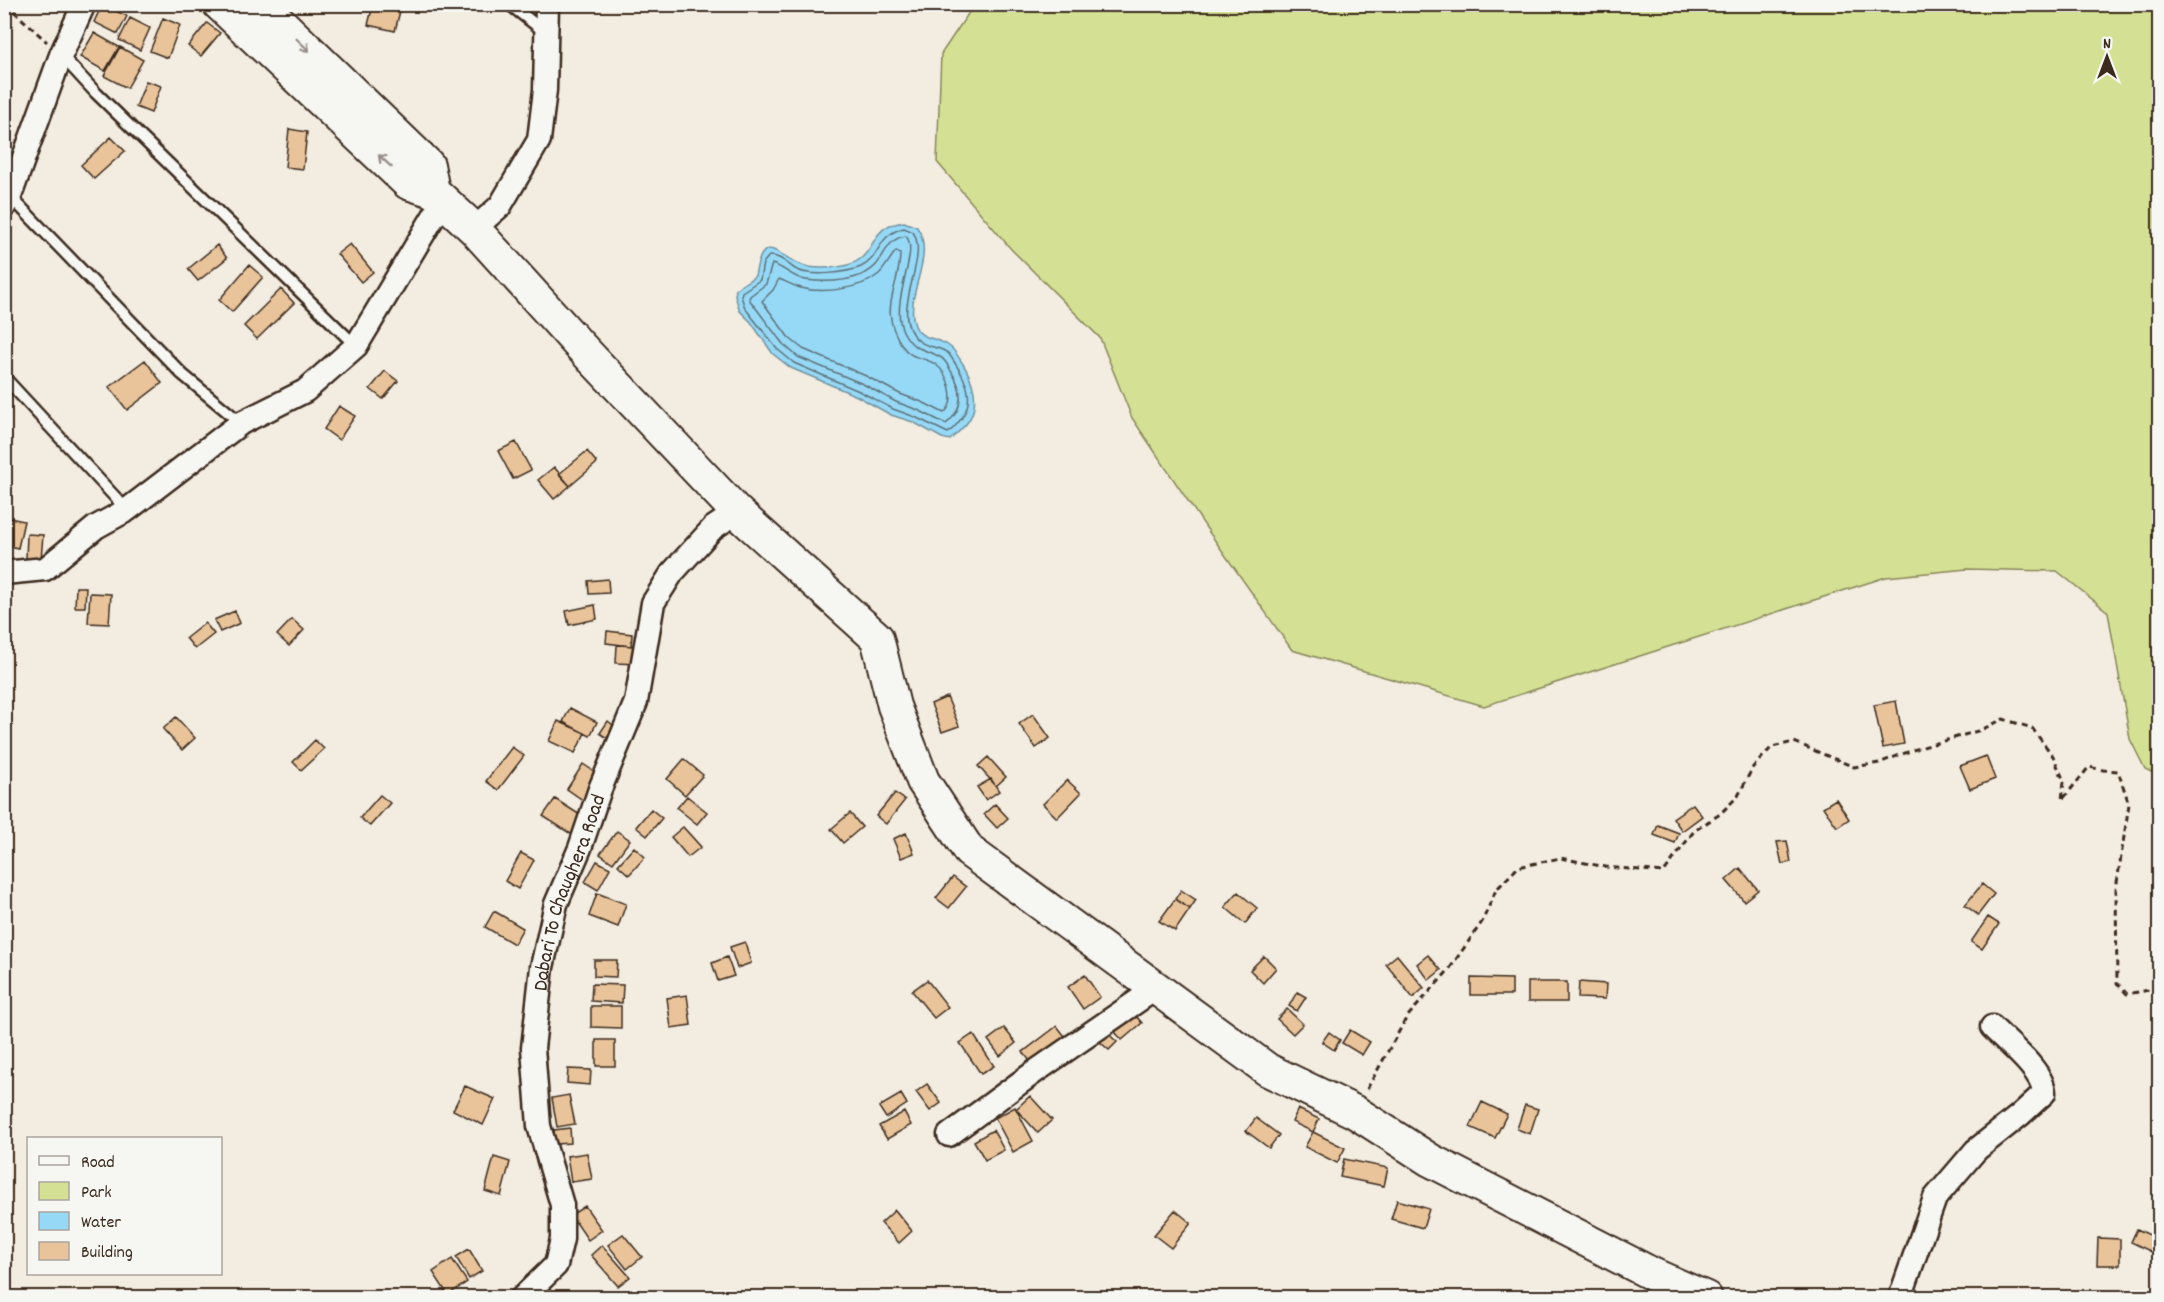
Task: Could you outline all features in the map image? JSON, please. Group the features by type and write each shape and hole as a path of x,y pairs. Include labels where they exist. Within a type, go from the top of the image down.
{"main road":[{"path":"219,4 408,183 438,196 474,229 589,356 737,512 877,638 894,706 923,781 969,851 1268,1070 1355,1112 1430,1160 1654,1275 1706,1298"},
{"path":"261,4 428,165 438,196"}],"street":[{"path":"7,202 61,55 84,4"},
{"path":"474,229 500,206 539,140 545,90 547,4"},
{"path":"4,573 45,569 96,527 127,510 241,423 305,391 356,346 438,196"},
{"name":"Dabari To Chaughera Road","path":"522,1298 556,1265 562,1239 562,1205 539,1126 533,1048 542,967 556,904 636,702 653,603 672,573 713,528 737,512"},
{"path":"949,1135 1036,1071 1155,989"},
{"path":"1900,1298 1935,1198 1976,1150 2044,1093 2044,1085 2038,1073 1992,1026"}],"lane":[{"path":"509,4 545,32"},
{"path":"61,55 96,93 356,346"},
{"path":"7,202 182,374 241,423"},
{"path":"4,377 127,510"}],"path":[{"path":"6,4 61,55"},
{"path":"1355,1112 1407,1017 1448,971 1482,922 1496,890 1518,867 1560,858 1606,867 1664,872 1694,831 1720,814 1738,796 1754,767 1772,747 1794,742 1854,766 1879,764 1913,750 1981,730 2003,719 2032,728 2053,756 2064,781 2062,800 2089,766 2118,771 2128,804 2116,889 2117,983 2127,994 2160,988"}],"green space":[{"path":"974,5 2159,5 2159,776 2145,769 2130,739 2108,612 2057,571 1967,569 1886,577 1484,706 1292,650 1132,418 1100,338 1011,249 937,162 941,54"}],"water":[{"path":"904,222 917,227 922,238 923,260 913,306 915,325 918,331 926,337 943,343 953,350 967,370 974,392 974,406 969,420 950,440 791,368 773,354 751,322 740,311 735,296 736,289 755,276 758,262 766,250 777,252 806,266 838,267 859,260 883,230 890,225"}],"building":[{"path":"102,5 127,16 118,34 94,22"},
{"path":"373,5 400,11 395,31 368,25"},
{"path":"130,18 150,28 140,50 119,40"},
{"path":"163,18 180,25 168,58 150,51"},
{"path":"207,23 220,33 201,56 188,46"},
{"path":"94,33 119,47 105,71 80,57"},
{"path":"120,47 143,60 127,88 104,76"},
{"path":"146,81 161,86 151,113 136,107"},
{"path":"289,129 307,132 303,169 285,167"},
{"path":"111,137 125,151 94,179 81,165"},
{"path":"350,244 373,272 361,282 337,254"},
{"path":"217,245 227,258 198,281 188,269"},
{"path":"249,265 263,277 232,312 219,300"},
{"path":"281,289 294,303 257,339 244,326"},
{"path":"145,360 162,383 127,410 109,387"},
{"path":"385,371 398,381 383,399 370,389"},
{"path":"339,406 355,416 339,440 324,429"},
{"path":"516,442 531,470 513,479 498,451"},
{"path":"587,451 597,463 570,486 559,474"},
{"path":"554,467 570,486 554,499 538,480"},
{"path":"10,518 24,521 18,548 4,545"},
{"path":"27,534 43,535 41,560 26,559"},
{"path":"608,579 609,593 589,594 588,581"},
{"path":"76,587 86,587 85,607 75,607"},
{"path":"90,593 111,594 109,624 88,623"},
{"path":"595,605 597,619 569,625 566,611"},
{"path":"235,611 240,623 220,632 214,620"},
{"path":"292,619 304,630 289,646 277,635"},
{"path":"205,623 214,634 195,649 186,638"},
{"path":"607,631 632,634 631,646 606,643"},
{"path":"617,645 638,646 637,664 616,663"},
{"path":"947,697 959,726 942,732 931,704"},
{"path":"1896,701 1904,744 1883,748 1874,705"},
{"path":"570,708 597,722 590,736 563,722"},
{"path":"1033,714 1050,738 1036,748 1019,724"},
{"path":"176,717 195,738 182,750 163,729"},
{"path":"558,721 585,733 575,753 549,741"},
{"path":"608,721 618,729 610,740 600,733"},
{"path":"315,740 324,749 301,770 293,762"},
{"path":"512,747 524,756 498,790 486,781"},
{"path":"1986,756 1995,779 1970,789 1960,766"},
{"path":"988,757 1006,777 996,786 978,766"},
{"path":"684,759 703,775 685,795 667,779"},
{"path":"583,764 604,778 587,803 567,789"},
{"path":"991,779 999,791 986,800 977,787"},
{"path":"1067,780 1081,793 1057,818 1043,804"},
{"path":"895,793 905,800 886,824 876,816"},
{"path":"380,795 390,803 370,826 360,818"},
{"path":"687,796 707,812 697,824 677,808"},
{"path":"555,799 588,820 577,838 543,816"},
{"path":"1836,799 1849,819 1837,827 1823,807"},
{"path":"995,804 1008,818 997,828 984,814"},
{"path":"1693,804 1702,816 1682,831 1673,818"},
{"path":"651,809 662,818 647,836 636,827"},
{"path":"850,813 862,827 843,843 831,829"},
{"path":"1658,825 1679,833 1675,843 1654,835"},
{"path":"683,827 701,847 688,857 671,837"},
{"path":"617,831 630,840 613,863 600,854"},
{"path":"906,833 914,853 901,858 893,839"},
{"path":"1787,841 1791,862 1782,864 1777,842"},
{"path":"634,847 645,857 629,875 618,865"},
{"path":"521,853 534,860 518,889 505,881"},
{"path":"597,861 610,868 598,890 585,882"},
{"path":"1740,868 1758,890 1744,901 1726,880"},
{"path":"953,877 966,887 949,908 936,898"},
{"path":"1982,884 1994,894 1978,915 1965,905"},
{"path":"1181,890 1196,900 1190,909 1175,899"},
{"path":"1238,892 1257,908 1245,924 1225,907"},
{"path":"597,893 626,904 618,927 589,916"},
{"path":"1175,899 1190,909 1175,931 1159,921"},
{"path":"494,911 523,928 514,944 485,927"},
{"path":"1988,917 1999,924 1982,949 1971,942"},
{"path":"745,942 751,963 737,968 730,947"},
{"path":"1397,955 1424,988 1413,998 1386,964"},
{"path":"1428,955 1441,970 1429,980 1417,964"},
{"path":"1264,956 1276,968 1263,983 1250,970"},
{"path":"727,957 734,976 718,981 712,963"},
{"path":"594,960 617,960 616,977 594,976"},
{"path":"1085,975 1100,997 1083,1009 1068,987"},
{"path":"1471,978 1512,979 1512,995 1471,995"},
{"path":"927,980 948,1007 934,1018 912,991"},
{"path":"1528,982 1567,982 1567,1002 1528,1002"},
{"path":"1579,982 1606,984 1605,999 1578,998"},
{"path":"592,984 623,985 622,1003 591,1001"},
{"path":"1297,992 1306,997 1297,1011 1289,1006"},
{"path":"687,995 691,1025 671,1028 667,998"},
{"path":"591,1006 621,1006 621,1028 591,1027"},
{"path":"1128,1007 1142,1023 1122,1040 1108,1024"},
{"path":"1287,1009 1303,1024 1293,1034 1277,1019"},
{"path":"1099,1025 1117,1042 1109,1050 1091,1034"},
{"path":"1057,1026 1068,1040 1033,1065 1023,1052"},
{"path":"1004,1028 1016,1043 1000,1056 988,1040"},
{"path":"1350,1030 1370,1042 1362,1055 1342,1043"},
{"path":"1329,1032 1340,1040 1334,1050 1322,1042"},
{"path":"973,1034 994,1066 981,1074 960,1043"},
{"path":"596,1040 615,1040 615,1066 596,1066"},
{"path":"568,1069 591,1070 590,1085 567,1083"},
{"path":"927,1084 941,1103 930,1111 916,1092"},
{"path":"465,1086 495,1099 483,1125 453,1110"},
{"path":"901,1094 907,1104 886,1118 879,1107"},
{"path":"569,1095 575,1124 557,1127 552,1098"},
{"path":"1030,1096 1052,1120 1038,1133 1016,1109"},
{"path":"1482,1102 1507,1114 1495,1138 1470,1127"},
{"path":"1525,1105 1538,1109 1530,1134 1517,1129"},
{"path":"1015,1107 1033,1141 1013,1152 995,1118"},
{"path":"1298,1109 1319,1119 1313,1132 1292,1122"},
{"path":"904,1112 911,1125 887,1139 879,1126"},
{"path":"1256,1118 1279,1135 1269,1148 1246,1131"},
{"path":"570,1128 571,1143 555,1144 554,1130"},
{"path":"993,1130 1004,1150 985,1160 974,1141"},
{"path":"1313,1132 1345,1148 1337,1163 1305,1147"},
{"path":"587,1153 592,1179 571,1182 567,1156"},
{"path":"494,1157 510,1162 501,1196 485,1191"},
{"path":"1344,1159 1388,1168 1384,1186 1340,1177"},
{"path":"1397,1200 1429,1209 1423,1228 1391,1219"},
{"path":"585,1206 602,1230 588,1240 571,1215"},
{"path":"895,1210 912,1231 899,1243 881,1223"},
{"path":"1175,1210 1191,1223 1171,1248 1154,1235"},
{"path":"2137,1229 2160,1240 2160,1247 2156,1254 2131,1242"},
{"path":"623,1234 642,1257 627,1269 608,1245"},
{"path":"2098,1238 2120,1239 2120,1265 2097,1265"},
{"path":"602,1245 630,1277 618,1286 591,1255"},
{"path":"469,1249 482,1271 469,1279 456,1257"},
{"path":"452,1259 467,1282 448,1295 433,1272"}]}
